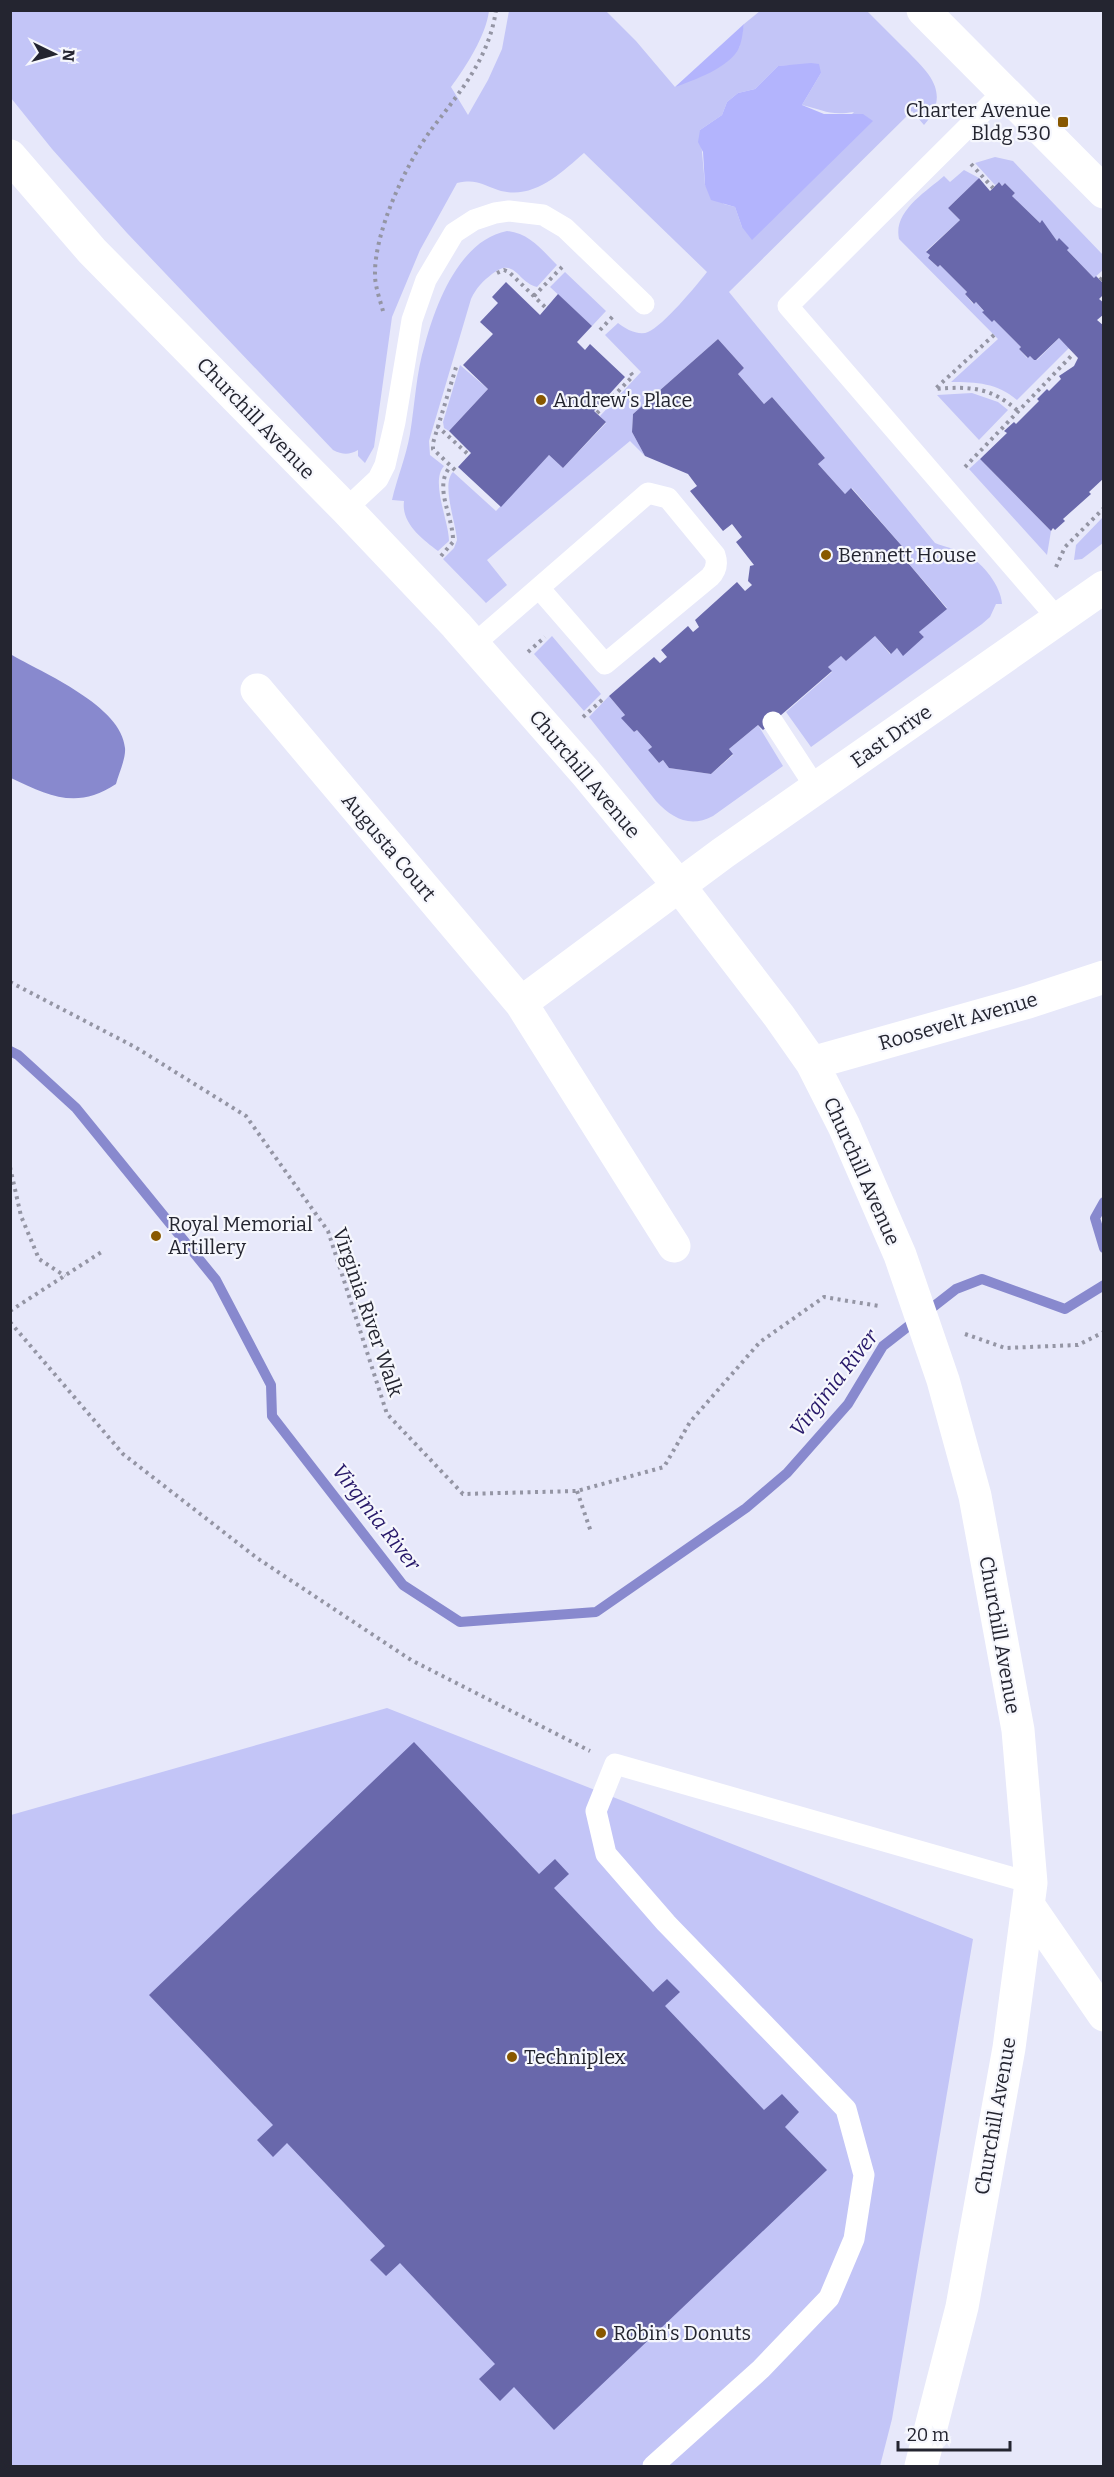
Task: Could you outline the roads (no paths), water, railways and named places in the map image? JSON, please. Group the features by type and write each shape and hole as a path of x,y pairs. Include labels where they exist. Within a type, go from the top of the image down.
{"street":[{"path":"922,10 1104,192"},
{"name":"Churchill Avenue","path":"10,156 92,251 346,510 473,645 585,771 680,887 779,1016 812,1063 844,1126 907,1276 936,1358 975,1496 1018,1730 1030,1894 1009,2048 962,2307 921,2466"},
{"name":"East Drive","path":"680,887 816,788 1104,587"},
{"name":"Augusta Court","path":"257,690 521,1003 674,1246"},
{"path":"521,1003 680,887"},
{"name":"Roosevelt Avenue","path":"812,1063 1028,1002 1104,977"},
{"path":"1030,1894 1104,2015"}],"lane":[{"path":"1003,92 788,306 1058,619"},
{"path":"346,510 378,479 385,465 395,422 412,320 426,280 454,233 474,220 509,211 543,215 555,220 644,304"},
{"path":"473,645 648,493 668,498 715,555 716,560 716,566 710,577 605,664 539,588"},
{"path":"773,722 816,788"},
{"path":"653,2466 760,2369 829,2298 854,2239 864,2175 846,2109 666,1923 606,1854 596,1811 615,1764 1030,1894"}],"waterway":[{"name":"Virginia River","path":"10,1051 18,1055 76,1108 216,1280 271,1385 272,1416 403,1585 460,1622 596,1612 746,1508 787,1473 848,1404 883,1346 956,1289 982,1279 1065,1309 1104,1285"},
{"name":"Virginia River","path":"1104,1202 1095,1218 1104,1248"}],"place":[{"name":"Charter Avenue Bldg 530","path":"1063,122"},
{"name":"Andrew's Place","path":"541,400"},
{"name":"Bennett House","path":"826,555"},
{"name":"Royal Memorial Artillery","path":"156,1236"},
{"name":"Techniplex","path":"512,2057"},
{"name":"Robin's Donuts","path":"601,2333"}]}
